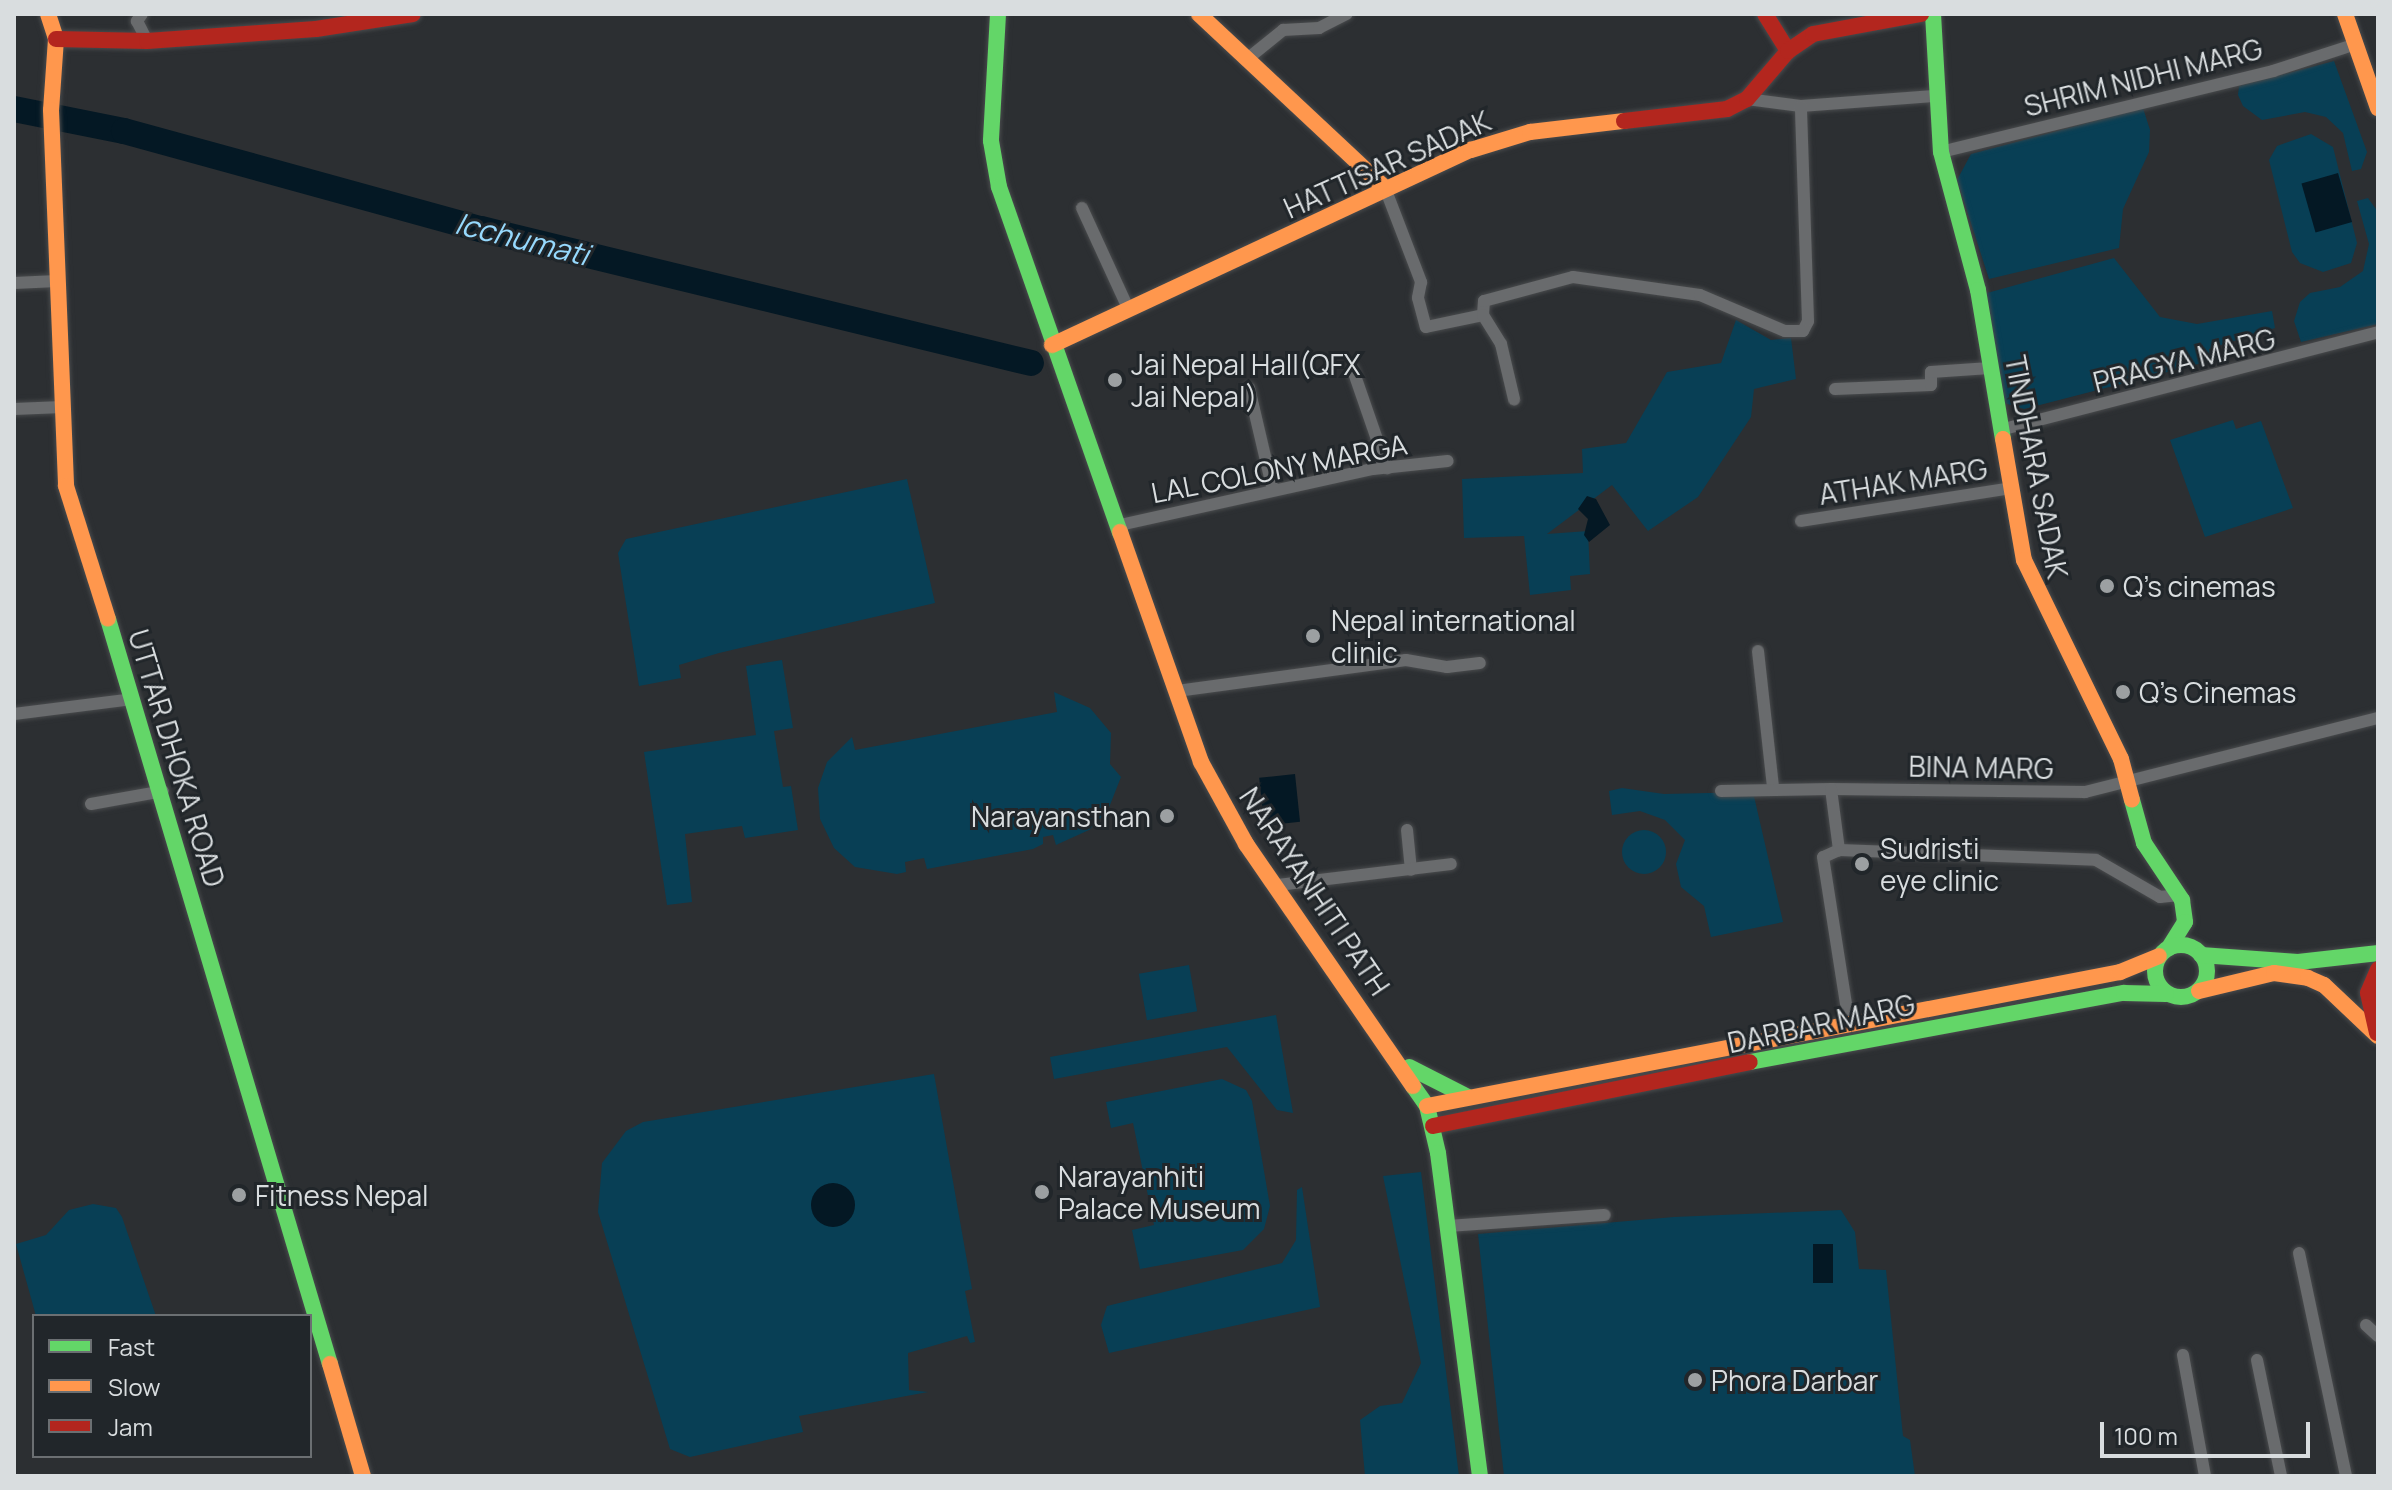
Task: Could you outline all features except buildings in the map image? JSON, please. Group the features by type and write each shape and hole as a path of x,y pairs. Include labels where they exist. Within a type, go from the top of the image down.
{"main road":[{"path":"48,14 56,39 147,41 316,29 413,14"},
{"name":"NARAYANHITI PATH","path":"998,14 991,141 999,187 1201,762 1227,814 1400,1061 1427,1106 1442,1184 1480,1476"},
{"path":"1199,14 1385,188"},
{"path":"1747,99 1788,51 1822,30 1921,14"},
{"name":"TINDHARA SADAK","path":"1933,14 1934,96 1941,152 1978,290 2000,430 2031,582 2130,782 2140,834 2180,897"},
{"path":"2345,14 2378,108"},
{"path":"1766,18 1788,51"},
{"name":"UTTAR DHOKA ROAD","path":"56,39 51,110 66,486 163,791 363,1476"},
{"name":"HATTISAR SADAK","path":"1052,345 1385,188 1511,137 1689,116 1747,99"},
{"path":"2180,897 2185,922 2164,952 2156,981 2166,994 2179,998 2260,975 2308,978 2324,985 2378,1036"},
{"path":"2164,952 2190,946 2201,955 2298,962 2378,953"},
{"name":"DARBAR MARG","path":"1427,1106 2120,972 2164,952"},
{"path":"2199,991 2207,977 2201,955"},
{"path":"2378,969 2368,993 2378,1036"},
{"name":"DARBAR MARG","path":"1433,1126 1921,1028 2124,993 2166,994"},
{"path":"1400,1061 1428,1080 1470,1097"},
{"path":"1442,1184 1452,1136 1462,1123 1476,1118"}],"street":[{"path":"142,14 137,21 147,41"},
{"path":"1246,60 1283,30 1319,28 1347,14"},
{"name":"SHRIM NIDHI MARG","path":"1941,152 2273,71 2356,44"},
{"path":"1747,99 1801,106 1934,96"},
{"path":"1514,399 1501,344 1483,315 1484,301 1573,277 1700,295 1785,331 1803,331 1808,321 1801,106"},
{"path":"1385,188 1421,282 1418,298 1426,327 1483,315"},
{"path":"1082,208 1128,308"},
{"path":"14,283 57,281"},
{"name":"PRAGYA MARG","path":"2000,430 2378,332"},
{"path":"1835,389 1931,385 1931,372 1990,368"},
{"path":"1353,370 1387,468"},
{"path":"1249,388 1273,490"},
{"path":"14,409 62,407"},
{"name":"LAL COLONY MARGA","path":"1120,525 1273,490 1387,468 1448,461"},
{"name":"ATHAK MARG","path":"1801,521 2011,488"},
{"path":"1758,651 1773,786"},
{"path":"1177,691 1406,660 1447,667 1480,663"},
{"path":"14,714 132,699"},
{"name":"BINA MARG","path":"1721,791 1773,786 2085,792 2378,718"},
{"path":"1831,789 1839,850"},
{"path":"91,804 163,791"},
{"path":"1407,830 1411,870"},
{"path":"1849,1023 1823,857 1839,850 2089,859 2160,897 2180,897"},
{"path":"1278,885 1451,864"},
{"path":"1447,1226 1605,1215"},
{"path":"2299,1253 2346,1476"},
{"path":"2366,1325 2378,1336"},
{"path":"2183,1355 2205,1476"},
{"path":"2257,1360 2281,1476"}],"shaded area":[{"path":"2334,61 2367,152 2361,169 2352,171 2343,133 2326,117 2305,112 2262,120 2243,106 2238,95 2239,86"},
{"path":"2143,108 2150,130 2149,152 2123,209 2119,248 1989,279 1957,180 1971,154"},
{"path":"2311,134 2333,147 2357,243 2351,263 2323,272 2300,263 2292,252 2269,160 2277,146"},
{"path":"2338,173 2352,222 2316,232 2301,183"},
{"path":"2368,198 2378,212 2378,324 2301,342 2294,321 2300,302 2310,293 2340,287 2363,271 2369,244 2357,201"},
{"path":"2114,258 2160,317 2197,324 2272,311 2275,328 2209,349 2210,361 2024,409 2004,403 1987,293"},
{"path":"1736,320 1771,340 1791,338 1796,379 1754,389 1751,417 1698,497 1648,531 1612,485 1547,534 1588,531 1590,574 1570,576 1571,590 1530,595 1524,536 1464,538 1462,479 1583,473 1582,449 1626,443 1667,372 1721,363"},
{"path":"2233,420 2236,429 2261,421 2293,508 2205,537 2170,440"},
{"path":"907,479 935,603 719,653 679,665 681,678 639,686 618,553 626,539"},
{"path":"1587,496 1596,499 1610,525 1589,542 1584,535 1588,519 1578,509"},
{"path":"782,660 793,728 774,731 783,787 791,786 798,830 745,838 742,826 685,834 692,902 667,905 644,752 756,735 746,666"},
{"path":"1054,692 1090,708 1111,733 1110,764 1121,777 1108,810 1089,830 1056,845 1053,835 1043,837 1043,844 1033,849 927,869 924,858 905,862 906,872 897,874 855,867 834,848 820,819 818,788 827,762 852,737 855,750 1057,712"},
{"path":"1295,774 1300,822 1264,826 1259,778"},
{"path":"1622,788 1664,794 1753,792 1783,922 1711,937 1704,906 1681,887 1676,864 1685,840 1665,820 1640,811 1612,815 1609,791"},
{"path":"1644,830 1659,837 1666,852 1659,867 1644,874 1629,867 1622,852 1629,837"},
{"path":"1189,965 1197,1011 1147,1020 1139,974"},
{"path":"1276,1015 1293,1113 1277,1110 1227,1047 1054,1079 1050,1057"},
{"path":"934,1074 972,1289 965,1291 975,1342 970,1343 967,1336 908,1353 909,1390 928,1392 799,1416 803,1432 690,1457 670,1449 598,1212 602,1163 626,1131 643,1122"},
{"path":"1222,1079 1246,1090 1252,1101 1270,1206 1264,1229 1243,1250 1140,1269 1132,1230 1154,1225 1133,1123 1111,1128 1106,1102"},
{"path":"1421,1172 1459,1476 1365,1476 1360,1420 1380,1406 1402,1403 1421,1363 1383,1176"},
{"path":"833,1183 848,1190 855,1205 848,1220 833,1227 818,1220 811,1205 818,1190"},
{"path":"1302,1187 1320,1307 1109,1353 1101,1325 1107,1306 1282,1263 1296,1240 1297,1190"},
{"path":"93,1204 116,1208 122,1217 155,1314 35,1314 16,1244 46,1235 69,1210"},
{"name":"Phora Darbar","path":"1841,1210 1855,1232 1859,1269 1886,1270 1903,1436 1910,1440 1915,1476 1504,1476 1478,1234 1674,1217"},
{"path":"1813,1244 1833,1244 1833,1283 1813,1283"}],"waterway":[{"name":"Icchumati","path":"14,109 124,131 481,229 1031,363"}],"traffic: fast":[{"path":"998,14 991,141 999,187 1120,532"},
{"path":"1933,14 1941,152 1978,290 2003,439"},
{"path":"108,619 330,1364"},
{"path":"2132,800 2144,843 2182,900 2185,922 2169,948"},
{"path":"2181,945 2200,952 2207,971 2200,990 2181,997 2162,990 2155,971 2162,952 2181,945"},
{"path":"2201,955 2298,962 2378,953"},
{"path":"1750,1062 2124,993 2166,994"},
{"path":"1409,1067 1468,1097"},
{"path":"1413,1086 1427,1106 1438,1153 1480,1476"}],"traffic: slow":[{"path":"48,14 56,39 51,110 66,486 108,619"},
{"path":"1199,14 1385,188"},
{"path":"2345,14 2378,108"},
{"path":"1052,345 1471,150 1530,132 1624,121"},
{"path":"2003,439 2024,560 2121,759 2132,800"},
{"path":"1120,532 1201,762 1246,844 1413,1086"},
{"path":"1427,1106 2120,972 2159,956"},
{"path":"2199,991 2274,973 2308,978 2324,985 2378,1036"},
{"path":"330,1364 363,1476"}],"traffic: jam":[{"path":"56,39 147,41 316,29 413,14"},
{"path":"1765,14 1788,51"},
{"path":"1624,121 1727,109 1747,99 1788,51 1813,34 1921,14"},
{"path":"2377,1033 2368,993 2378,969"},
{"path":"1433,1126 1750,1062"}],"place":[{"name":"Jai Nepal Hall(QFX Jai Nepal)","path":"1115,380"},
{"name":"Q's cinemas","path":"2107,586"},
{"name":"Nepal international clinic","path":"1313,636"},
{"name":"Q's Cinemas","path":"2123,692"},
{"name":"Narayansthan","path":"1167,816"},
{"name":"Sudristi eye clinic","path":"1862,864"},
{"name":"Narayanhiti Palace Museum","path":"1042,1192"},
{"name":"Fitness Nepal","path":"239,1195"},
{"name":"Phora Darbar","path":"1695,1380"}]}
